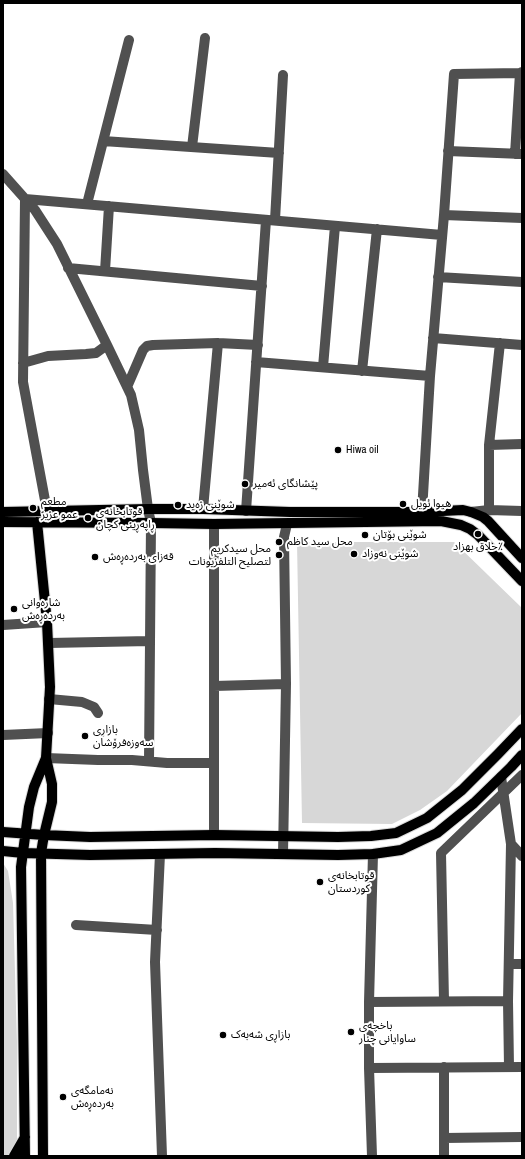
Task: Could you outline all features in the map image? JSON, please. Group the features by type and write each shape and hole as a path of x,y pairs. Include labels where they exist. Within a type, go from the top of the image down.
{"main road":[{"path":"3,512 148,508 290,512 422,512 463,510 483,517 488,521 522,558"},
{"path":"3,522 151,522 214,524 451,522 461,525 478,535 522,581"},
{"path":"25,1156 21,867 34,787 46,758 50,687 49,643 37,522"},
{"path":"3,832 98,837 214,835 338,837 371,836 396,833 427,818 462,790 522,729"},
{"path":"3,851 23,853 90,854 215,853 338,855 373,854 401,850 437,833 474,803 522,755"},
{"path":"45,1153 41,853 52,802 52,784 46,758"},
{"path":"14,1156 25,1137"}],"street":[{"path":"192,147 205,38"},
{"path":"87,204 129,40"},
{"path":"422,512 430,376 444,215 448,151 454,74 521,73 519,154 448,151"},
{"path":"246,511 262,286 279,153 283,75"},
{"path":"103,141 279,153"},
{"path":"3,174 36,210 57,244 108,345 131,395 139,430 151,522 149,761"},
{"path":"25,199 442,235"},
{"path":"25,199 23,382 47,511"},
{"path":"105,271 109,206"},
{"path":"444,215 522,218"},
{"path":"323,367 335,226"},
{"path":"362,371 377,229"},
{"path":"68,268 262,286"},
{"path":"438,277 522,282"},
{"path":"433,338 522,345"},
{"path":"489,510 489,444 500,343"},
{"path":"127,387 143,350 148,346 218,344 258,345"},
{"path":"203,509 218,344"},
{"path":"23,363 48,356 96,352 108,345"},
{"path":"256,362 430,376"},
{"path":"489,444 522,444"},
{"path":"471,512 489,510 522,511"},
{"path":"214,524 214,835"},
{"path":"283,854 286,684 284,537 287,524"},
{"path":"3,625 47,622"},
{"path":"49,643 150,641"},
{"path":"214,686 286,684"},
{"path":"49,699 82,702 94,707 98,713"},
{"path":"3,735 48,734"},
{"path":"46,758 149,761 167,763 214,763"},
{"path":"444,1001 441,852 522,775"},
{"path":"501,776 511,844 510,964 508,1001 509,1067"},
{"path":"511,844 522,856"},
{"path":"160,854 155,962 162,1156"},
{"path":"372,1156 369,1068 369,1002 373,854"},
{"path":"76,924 157,930"},
{"path":"510,964 522,964"},
{"path":"369,1002 508,1001"},
{"path":"444,1067 444,1156"},
{"path":"369,1068 522,1067"},
{"path":"444,1138 522,1136"}],"shaded area":[{"path":"297,542 454,542 522,608 522,713 447,791 420,810 392,824 302,823"},
{"path":"3,863 8,871 13,903 17,1042 17,1156 3,1156"}],"place":[{"name":"Hiwa oil","path":"338,450"},
{"name":"پێشانگای ئەمیر","path":"245,484"},
{"name":"هيوا ئويل","path":"403,504"},
{"name":"شوێنی زەید","path":"178,505"},
{"name":"مطعم عمو عزيز","path":"33,508"},
{"name":"قوتابخانەی ڕاپەڕینی کچان","path":"88,518"},
{"name":"حلاق بهزاد٪","path":"478,534"},
{"name":"شوێنی بۆتان","path":"365,535"},
{"name":"محل سيد كاظم","path":"279,542"},
{"name":"شوێنی نەوزاد","path":"354,554"},
{"name":"محل سيدكريم لتصليح التلفزيونات","path":"279,555"},
{"name":"قەزای بەردەڕەش","path":"95,557"},
{"name":"شارەوانی بەردەڕەش","path":"14,609"},
{"name":"بازاڕی سەوزەفرۆشان","path":"85,736"},
{"name":"قوتابخانەی کوردستان","path":"320,882"},
{"name":"باخچەی ساوایانی چنار","path":"351,1032"},
{"name":"بازاڕی شەبەک","path":"223,1035"},
{"name":"نەمامگەی بەردەڕەش","path":"63,1097"}]}
